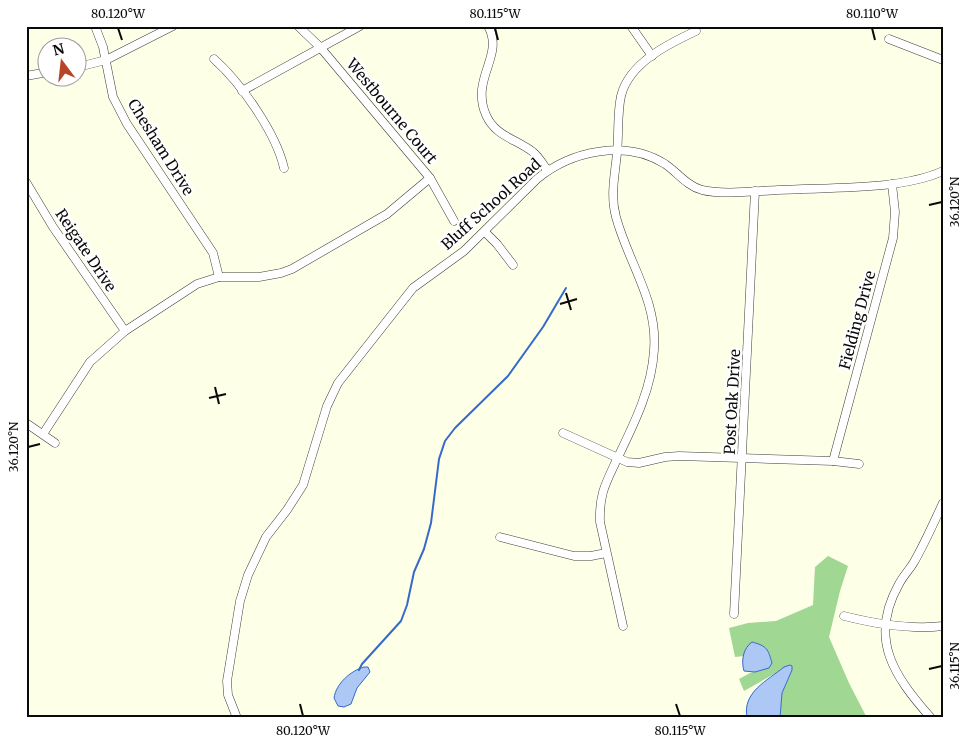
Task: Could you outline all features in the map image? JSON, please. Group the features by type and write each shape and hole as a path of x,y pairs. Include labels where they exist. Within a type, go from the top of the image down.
{"street":[{"name":"Chesham Drive","path":"95,26 106,60 113,97 127,124 213,253 219,277"},
{"path":"88,64 106,60 173,26"},
{"name":"Westbourne Court","path":"298,26 320,48 430,178 454,221"},
{"path":"242,91 360,26"},
{"path":"488,26 492,36 493,51 480,93 487,117 498,133 533,152 547,170"},
{"path":"631,26 652,56"},
{"path":"623,626 600,522 600,498 641,406 648,385 655,336 652,313 645,291 616,219 613,206 612,196 618,152 621,96 633,73 652,56 696,31"},
{"path":"889,39 943,60"},
{"path":"214,59 223,66 269,128 281,153 284,168"},
{"name":"Bluff School Road","path":"236,718 227,688 243,589 255,556 266,537 303,485 331,394 348,368 413,288 464,252 547,170 581,154 592,152 632,153 657,160 693,186 702,190 713,191 825,189 892,184 923,178 943,171"},
{"path":"43,434 90,362 125,331 197,284 219,277 270,276 292,269 387,214 430,178"},
{"name":"Reigate Drive","path":"26,182 53,228 125,331"},
{"name":"Fielding Drive","path":"833,461 893,238 895,212 892,184"},
{"name":"Post Oak Drive","path":"734,614 755,191"},
{"path":"485,232 513,264"},
{"path":"26,424 55,443"},
{"path":"563,433 627,462 639,463 679,456 833,461 859,464"},
{"path":"931,718 899,679 888,650 884,624 893,595 918,555 943,503"},
{"path":"500,537 574,556 591,556 606,553"},
{"path":"844,616 884,624 918,627 943,626"}],"green space":[{"path":"828,556 848,566 829,637 867,718 780,718 782,693 792,670 790,665 744,691 739,679 771,666 771,661 769,653 764,647 752,642 746,649 744,656 735,657 729,628 748,623 776,621 813,605 815,567"}],"water":[{"path":"752,642 761,645 768,651 772,663 769,668 755,672 744,671 744,655"},
{"path":"790,665 792,670 782,693 780,718 747,718 746,709 752,694 764,682 784,667"},
{"path":"364,667 368,667 370,672 357,688 351,704 344,707 338,706 334,698 341,683 349,675"}],"waterway":[{"path":"359,670 362,664 401,621 407,605 414,572 424,549 431,523 439,459 445,441 455,428 508,376 543,327 566,288"}]}
